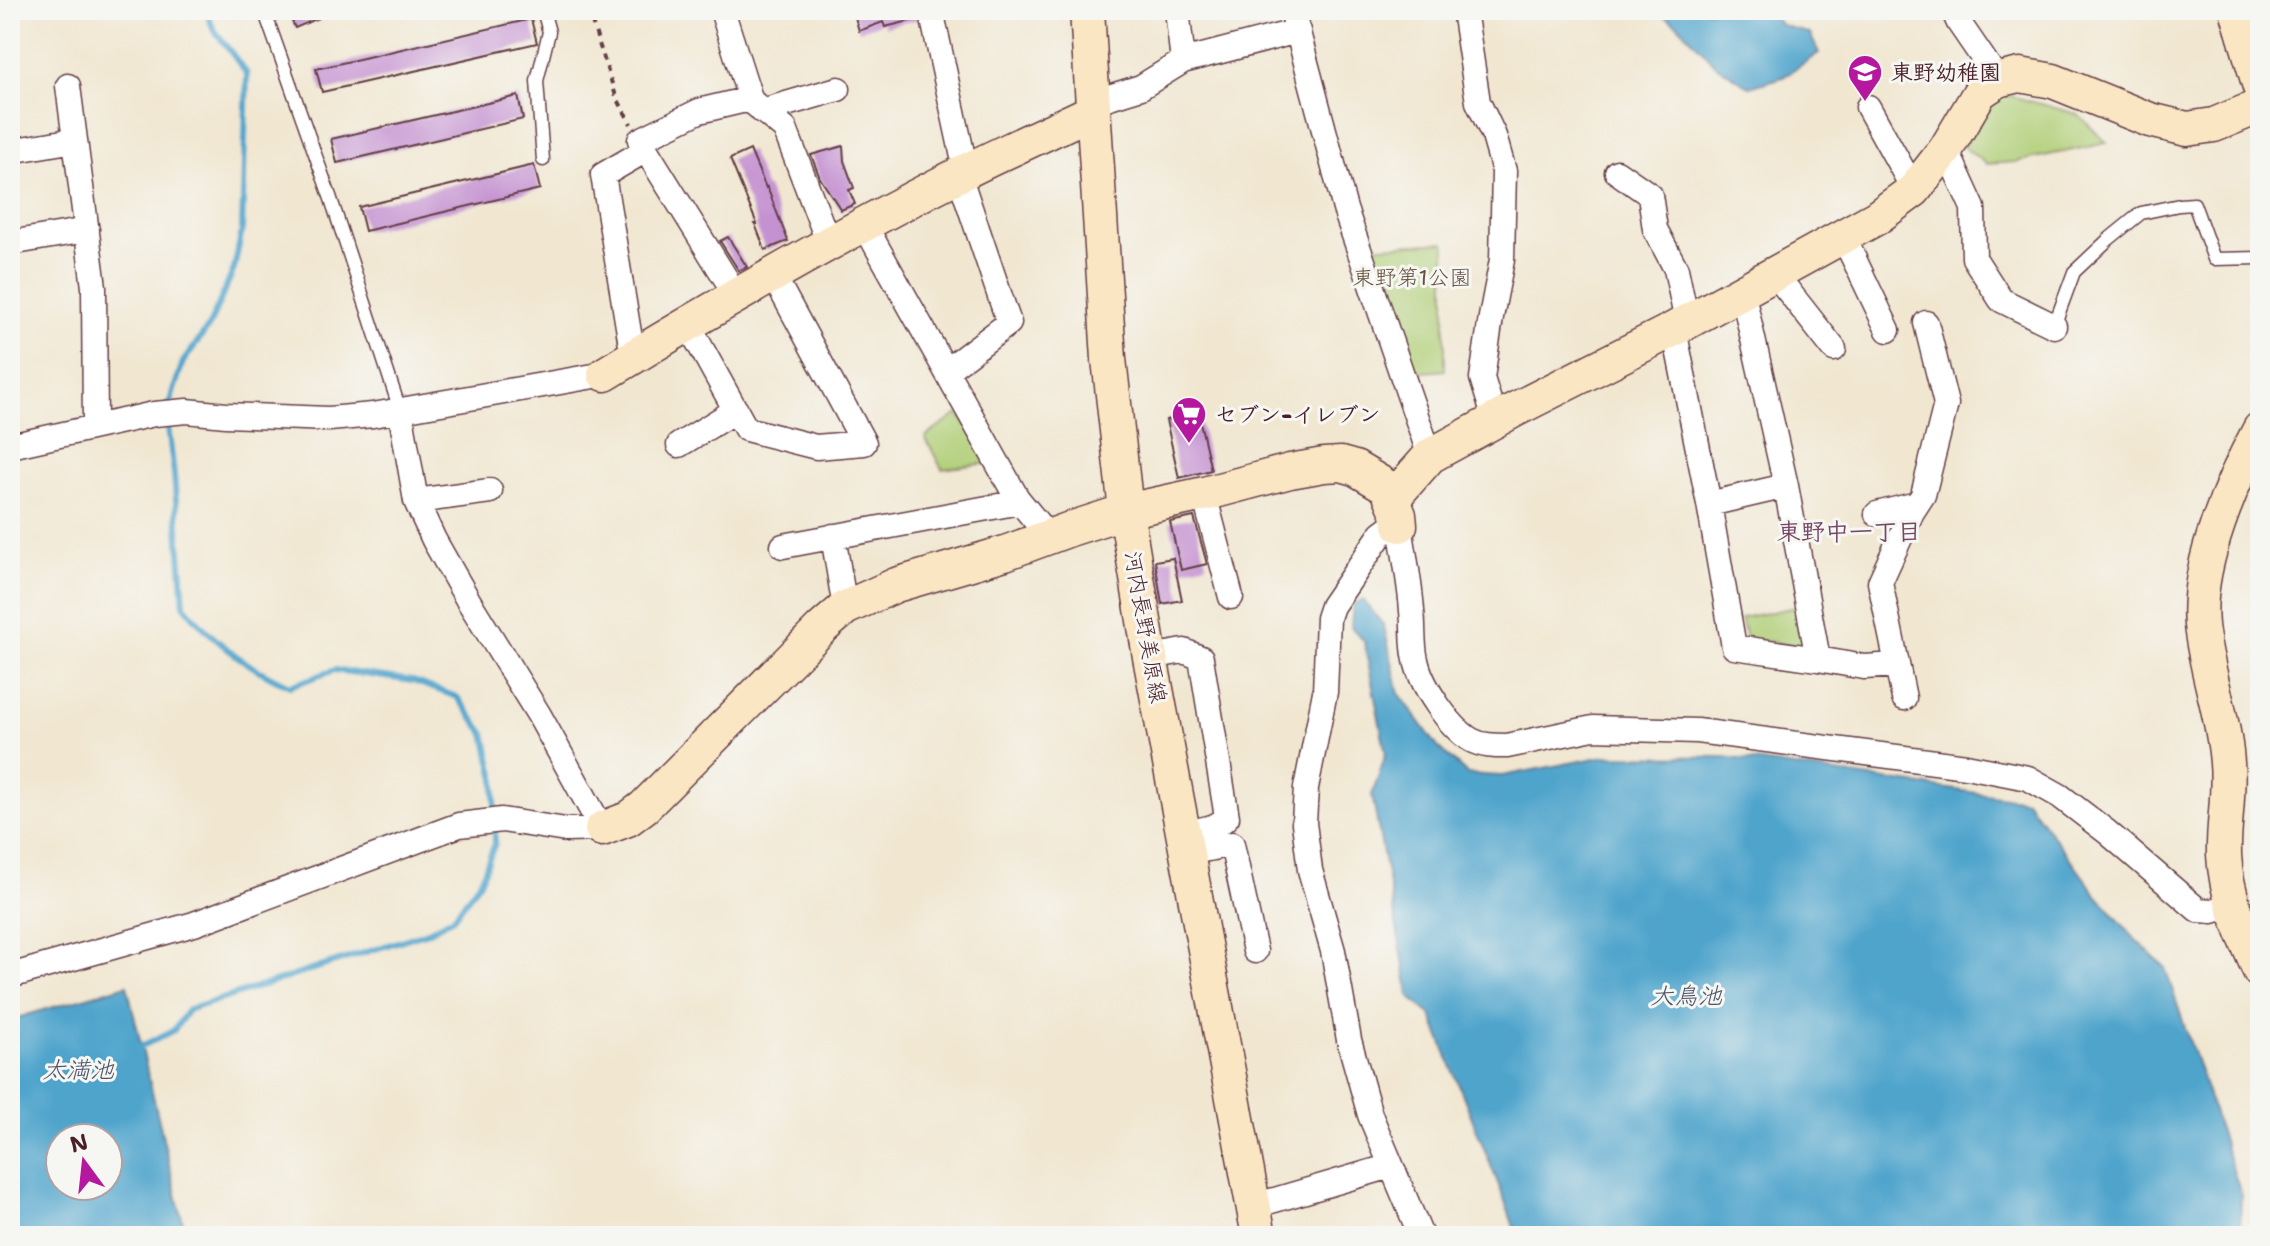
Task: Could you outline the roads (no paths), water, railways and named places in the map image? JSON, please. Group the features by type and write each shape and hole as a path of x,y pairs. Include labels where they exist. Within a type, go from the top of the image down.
{"street":[{"path":"722,10 757,106"},
{"path":"931,10 962,173 1009,323 946,371"},
{"path":"1177,10 1183,61"},
{"path":"1464,10 1478,102 1494,136 1504,171 1502,260 1482,378 1495,420"},
{"path":"1953,10 1998,80"},
{"path":"2237,10 2260,87"},
{"name":"河内長野美原線","path":"1093,11 1093,106 1109,359 1126,511 1150,657 1257,1221"},
{"path":"10,446 154,414 187,411 329,419 400,410 619,365 864,224 1093,106 1141,87 1183,61 1295,20 1345,209 1430,456"},
{"path":"1421,1236 1370,1115 1349,1040 1333,951 1310,870 1304,823 1306,788 1325,692 1328,618 1332,606 1382,533 1390,527 1430,456 1681,325 1876,218 1914,190 1946,149 1980,92 1998,80 2020,75 2053,81 2150,120 2187,129 2214,125 2260,106"},
{"path":"68,86 94,287 95,427"},
{"path":"757,106 838,89"},
{"path":"640,140 699,111 741,101 757,106 785,129 829,244"},
{"path":"1868,107 1914,190"},
{"path":"10,151 75,140"},
{"path":"1946,149 1973,208 1974,258 2001,300 2054,326"},
{"path":"619,365 603,175 646,150 736,295"},
{"path":"1617,172 1650,195 1644,222 1655,229 1676,269 1681,325 1734,647 1864,667 1897,665"},
{"path":"864,224 1020,502 1048,536"},
{"path":"10,243 87,230"},
{"path":"1843,236 1888,330"},
{"path":"1775,274 1834,349"},
{"path":"688,324 746,429 816,447 864,443 773,275"},
{"path":"1742,290 1786,486 1818,659"},
{"path":"1904,698 1880,582 1923,495 1946,404 1926,323"},
{"path":"400,410 416,501 434,540 539,715 602,829"},
{"path":"679,445 736,410"},
{"path":"2260,429 2237,473 2222,515 2207,561 2200,603 2204,643 2228,766 2224,852 2226,879 2232,905 2260,971"},
{"path":"10,976 194,924 459,825 502,820 566,830 602,829 628,819 644,807 845,608 896,585 1005,553 1126,511 1290,471 1341,464 1355,468 1387,487 1397,511 1413,611 1416,663 1449,720 1471,740 1507,746 1593,728 1697,731 2008,773 2028,778 2060,796 2198,910 2212,911 2232,905"},
{"path":"1709,504 1786,486"},
{"path":"416,501 490,491"},
{"path":"1204,494 1231,597"},
{"path":"783,546 1020,502"},
{"path":"1877,514 1917,504"},
{"path":"833,536 845,608"},
{"path":"1150,657 1184,651 1201,658 1227,817 1221,824 1186,843"},
{"path":"1186,843 1232,844 1255,951"},
{"path":"1257,1221 1391,1166"}],"lane":[{"path":"264,10 331,199 400,410"},
{"path":"543,10 549,32 537,81 543,160"},
{"path":"2054,326 2074,272 2141,213 2194,204 2214,259 2260,258"}],"water":[{"path":"1653,10 1773,10 1779,24 1810,34 1819,53 1783,77 1750,87 1716,65 1677,24"},
{"name":"大鳥池","path":"1363,600 1384,626 1399,693 1438,747 1467,774 1502,776 1606,756 1725,757 2026,800 2097,895 2165,968 2241,1194 2240,1236 1517,1236 1431,1015 1410,997 1372,795 1386,754 1364,641 1351,627 1353,605"},
{"name":"太満池","path":"127,985 186,1236 10,1236 10,1020"}],"waterway":[{"path":"168,408 183,362 209,326 234,269 242,230 247,74 213,28 206,10"},
{"path":"167,419 184,605 206,630 232,652 290,686 335,670 413,681 457,697 485,734 495,779 495,816"},
{"path":"137,1053 142,1046 174,1030 188,1010 425,933 453,918 481,880 495,843 495,827"}],"place":[{"name":"東野幼稚園","path":"1865,103"},
{"name":"セブン-イレブン","path":"1189,445"}],"district":[{"name":"東野中一丁目","path":"1849,532"}],"park label":[{"name":"東野第1公園","path":"1412,277"}]}
